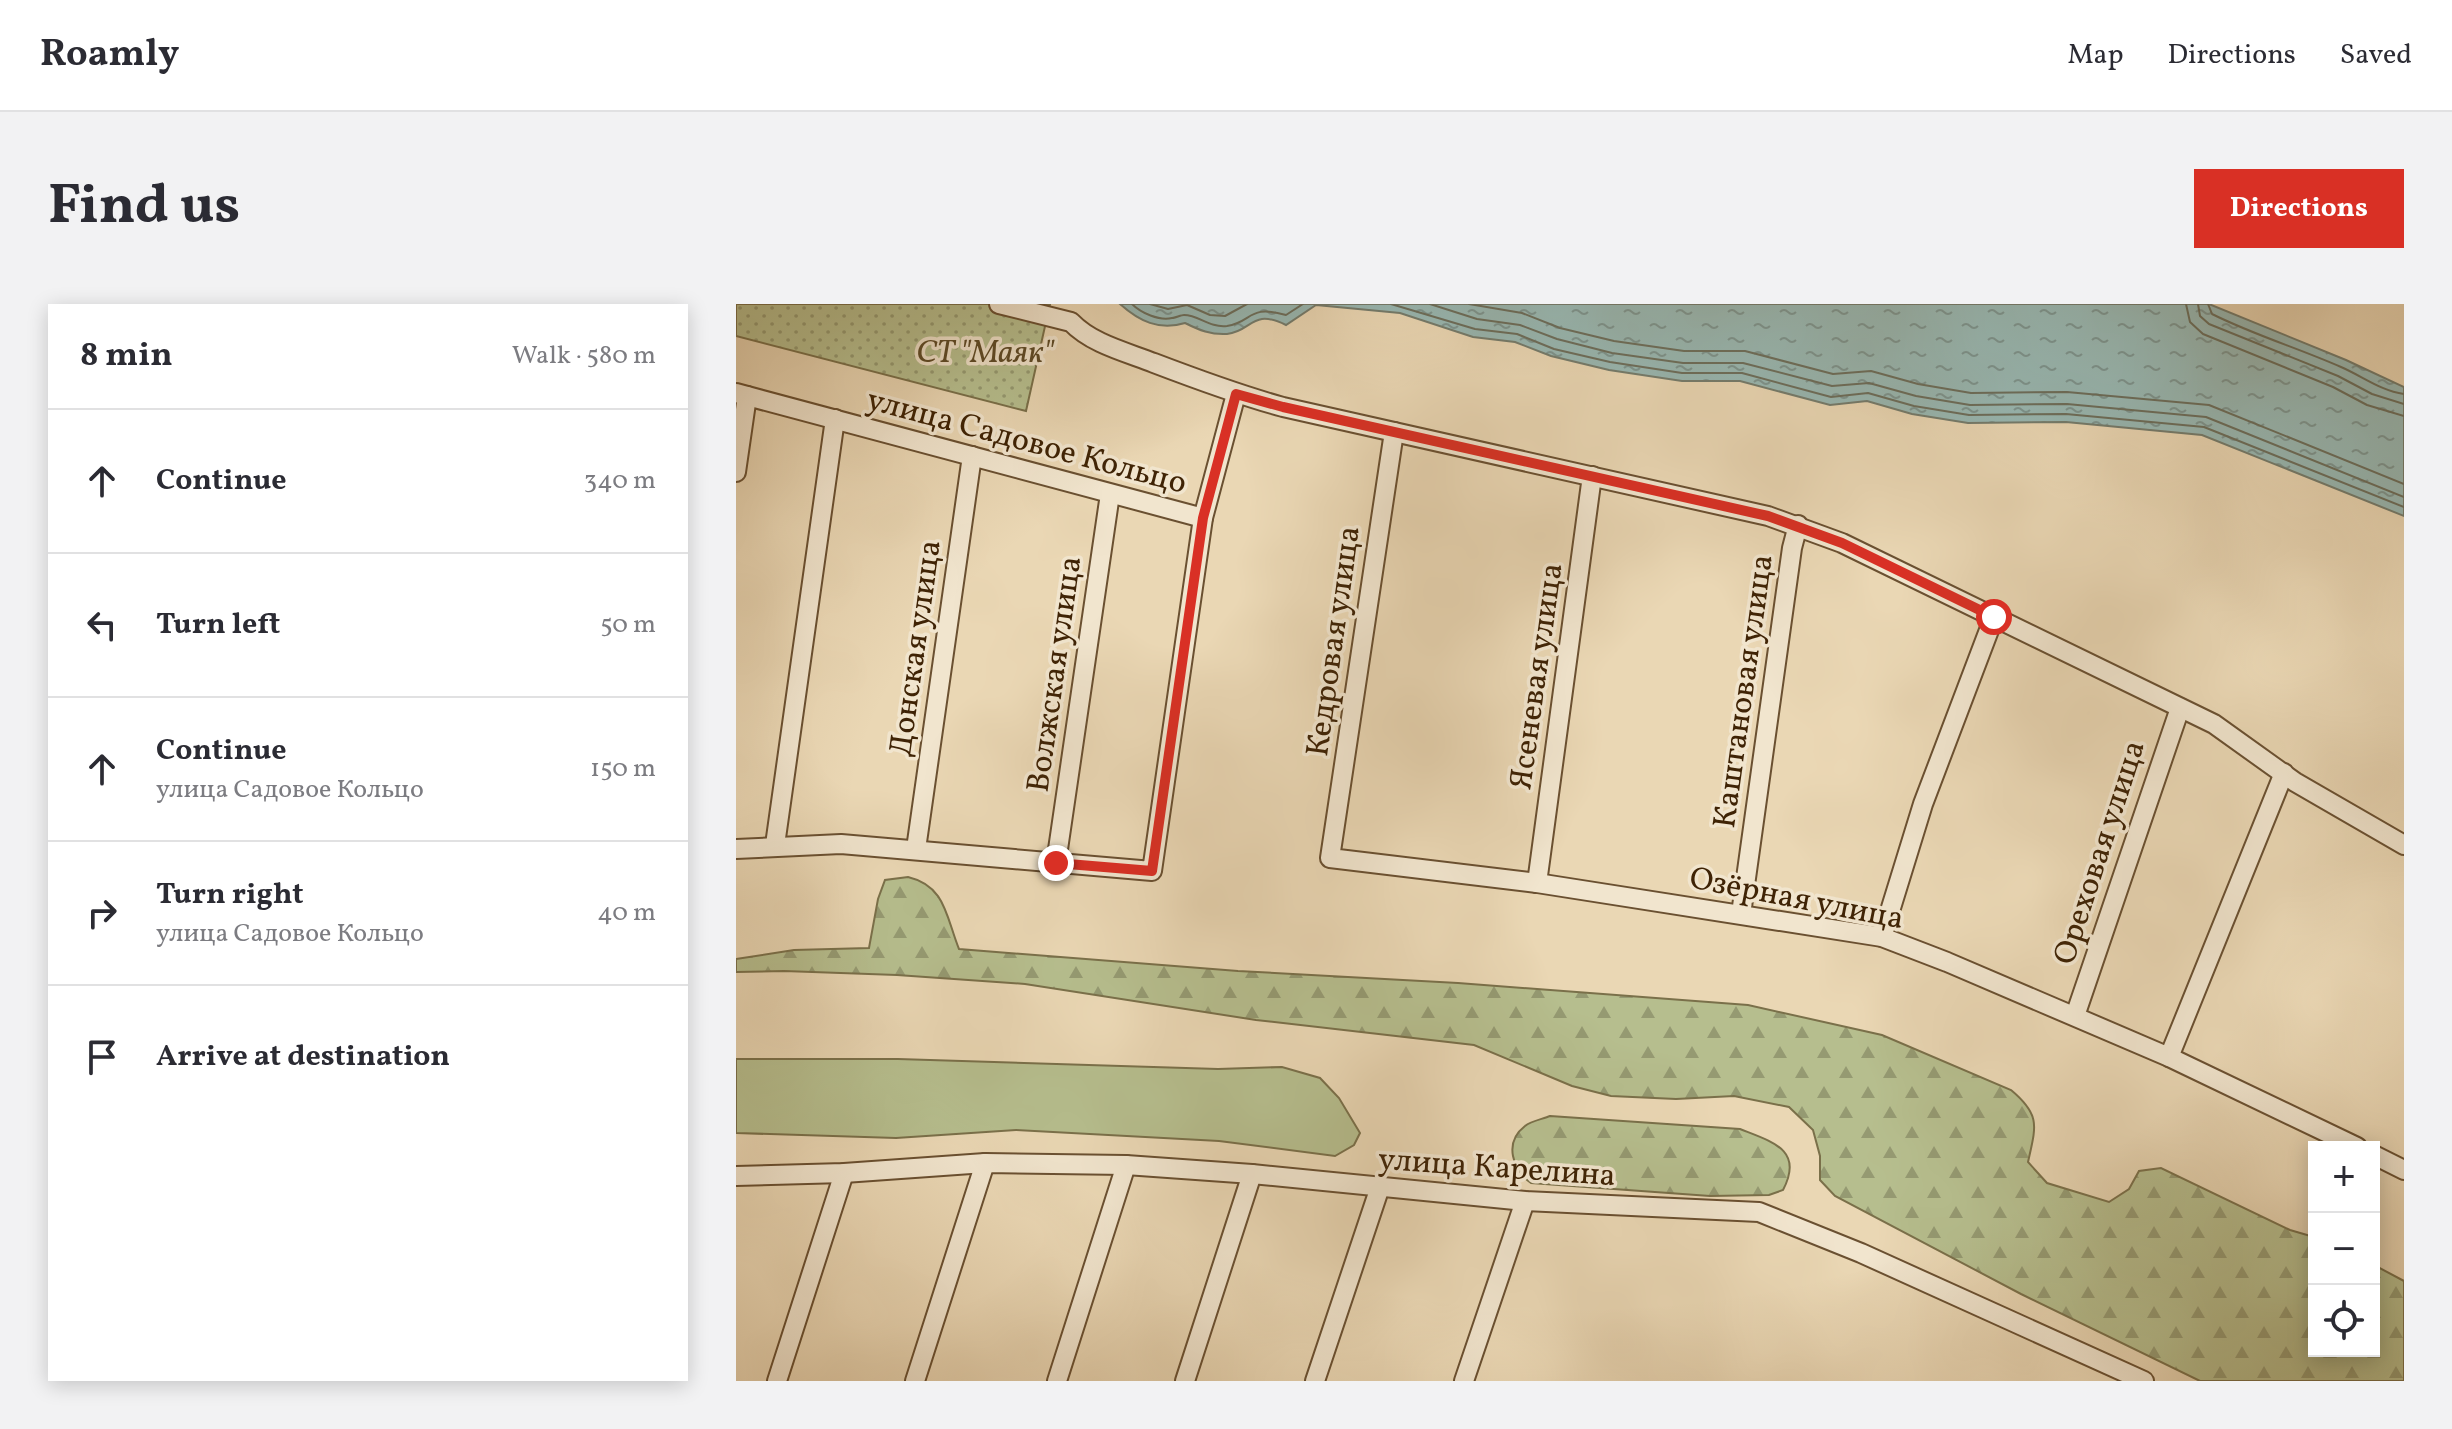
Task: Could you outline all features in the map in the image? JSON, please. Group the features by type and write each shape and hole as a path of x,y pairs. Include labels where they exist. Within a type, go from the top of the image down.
{"street":[{"path":"999,304 1071,322"},
{"path":"1054,304 1079,331 1107,345 1236,394 1798,525 1842,543 2214,724 2284,773 2404,845"},
{"path":"736,472 742,394"},
{"name":"улица Садовое Кольцо","path":"736,849 841,844 1152,871 1203,518 742,394"},
{"path":"1203,518 1236,394"},
{"path":"775,845 835,419"},
{"name":"Кедровая улица","path":"1330,858 1394,432"},
{"name":"Донская улица","path":"916,849 972,456"},
{"name":"Ясеневая улица","path":"1537,883 1592,476"},
{"name":"Волжская улица","path":"1056,863 1110,494"},
{"name":"Каштановая улица","path":"1741,914 1792,548 1798,525"},
{"path":"1882,937 1923,804 1994,617"},
{"name":"Ореховая улица","path":"2075,1016 2180,708"},
{"path":"2169,1057 2284,773"},
{"name":"Озёрная улица","path":"1330,858 1537,883 1882,937 2169,1057 2344,1141"},
{"path":"2380,1158 2404,1170"},
{"path":"915,1381 985,1163"},
{"name":"улица Карелина","path":"736,1176 844,1173 985,1163 1126,1165 1525,1201 1759,1212 1861,1253 2111,1374 2144,1381"},
{"path":"1057,1381 1126,1165"},
{"path":"777,1381 844,1173"},
{"path":"1185,1381 1252,1174"},
{"path":"1315,1381 1380,1187"},
{"path":"1464,1381 1525,1201"}],"green space":[{"name":"СТ \"Маяк\"","path":"736,304 1050,304 1026,411 736,336"},
{"path":"908,877 930,888 943,904 959,949 1748,1005 1882,1035 2011,1090 2032,1114 2034,1130 2028,1162 2047,1183 2109,1202 2129,1189 2139,1171 2161,1168 2290,1230 2308,1235 2308,1357 2380,1357 2380,1268 2404,1281 2404,1381 2200,1381 2021,1294 1835,1196 1820,1180 1820,1156 1813,1130 1789,1107 1734,1096 1676,1099 1611,1096 1572,1086 1474,1045 1256,1020 1025,984 897,975 736,972 736,959 794,950 869,948 878,899 885,880"},
{"path":"736,1059 898,1059 1218,1069 1282,1067 1320,1078 1339,1098 1360,1133 1354,1145 1335,1156 1219,1141 1016,1130 896,1138 736,1133"},
{"path":"1550,1116 1740,1129 1782,1149 1790,1165 1789,1176 1783,1190 1769,1195 1710,1196 1531,1183 1515,1164 1514,1140 1528,1124"}],"water":[{"path":"1120,304 2209,304 2404,387 2404,516 2202,435 2066,422 1968,423 1912,414 1867,401 1830,405 1740,381 1682,381 1609,370 1551,356 1515,342 1473,337 1400,313 1316,305 1286,325 1266,319 1236,332 1221,334 1205,332 1185,323 1167,326 1150,323"}],"route":[{"path":"1056,863 1152,871 1203,518 1236,394 1768,516 1842,543 1994,617"}]}
